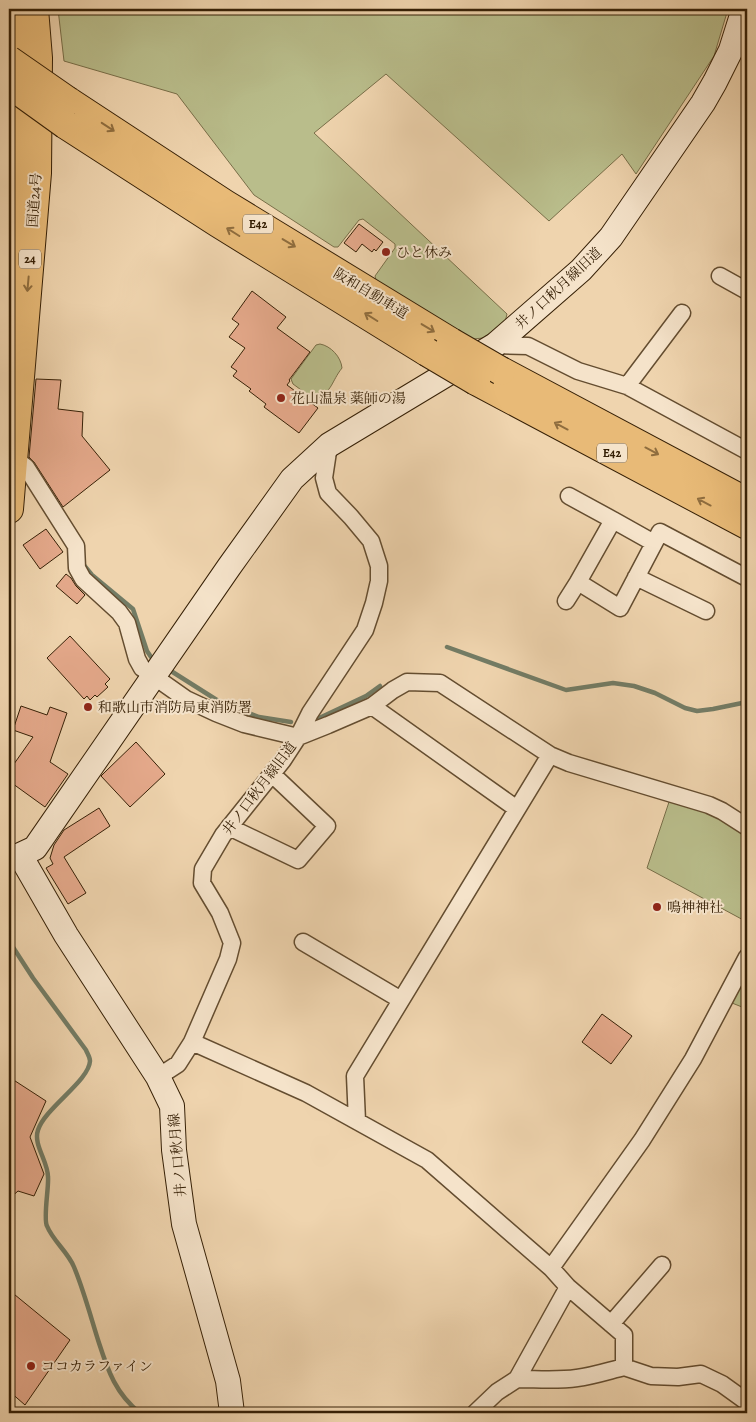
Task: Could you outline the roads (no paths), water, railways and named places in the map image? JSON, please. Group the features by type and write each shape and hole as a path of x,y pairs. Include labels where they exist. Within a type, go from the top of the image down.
{"highway":[{"name":"国道24号","path":"9,509 21,162 13,9"},
{"name":"国道24号","path":"9,262 21,162 38,58 34,9"},
{"name":"阪和自動車道","path":"9,60 67,113"},
{"name":"阪和自動車道","path":"9,84 67,113 225,204 439,347 490,366 747,502"},
{"name":"阪和自動車道","path":"490,366 747,525"}],"street":[{"name":"井ノ口秋月線旧道","path":"14,854 35,848 292,479 329,445 490,366 612,237 703,103 739,46 744,9"},
{"path":"720,276 747,290"},
{"path":"627,386 682,312"},
{"path":"490,366 528,346 578,371 627,386 746,448"},
{"name":"井ノ口秋月線旧道","path":"158,1077 178,1064 192,1042 228,959 232,943 220,913 202,883 203,869 223,835 272,774 298,737 310,713 365,630 374,604 379,581 379,566 371,541 328,493 324,478 329,445"},
{"path":"11,455 26,467 76,546 76,568 83,578 119,612 127,623 137,658 142,668 186,699 244,724 298,737 372,706 406,682 440,683 550,755 569,763 709,805 747,827"},
{"path":"569,496 654,543"},
{"path":"566,601 613,520"},
{"path":"578,582 620,608 660,532 747,578"},
{"path":"636,578 706,611"},
{"path":"372,706 518,809"},
{"path":"357,1121 355,1076 550,755"},
{"path":"230,827 298,860 327,826 272,774"},
{"name":"井ノ口秋月線","path":"14,854 158,1077 172,1106 174,1150 184,1224 228,1381 232,1413"},
{"path":"303,942 401,1000"},
{"path":"551,1268 642,1140 693,1059 745,967"},
{"path":"192,1042 306,1093 427,1160 551,1268 568,1287 624,1335 624,1366"},
{"path":"611,1324 662,1265"},
{"path":"474,1413 497,1392 517,1379 568,1287"},
{"path":"517,1379 576,1379 624,1366 651,1376 678,1377 701,1374 722,1384 747,1402"}],"waterway":[{"path":"83,564 92,575 133,609 147,651 151,657"},
{"path":"447,647 566,690 613,683 634,686 655,693 685,708 697,711 747,702"},
{"path":"171,671 220,702 259,717 291,722"},
{"path":"315,720 366,696 380,686"},
{"path":"9,941 90,1058 88,1069 75,1086 49,1113 38,1130 37,1141 46,1165 48,1177 46,1222 74,1267 102,1353 114,1381 125,1398 140,1413"}],"place":[{"name":"ひと休み","path":"386,252"},
{"name":"花山温泉 薬師の湯","path":"281,398"},
{"name":"和歌山市消防局東消防署","path":"88,707"},
{"name":"鳴神神社","path":"657,907"},
{"name":"ココカラファイン","path":"31,1366"}]}
